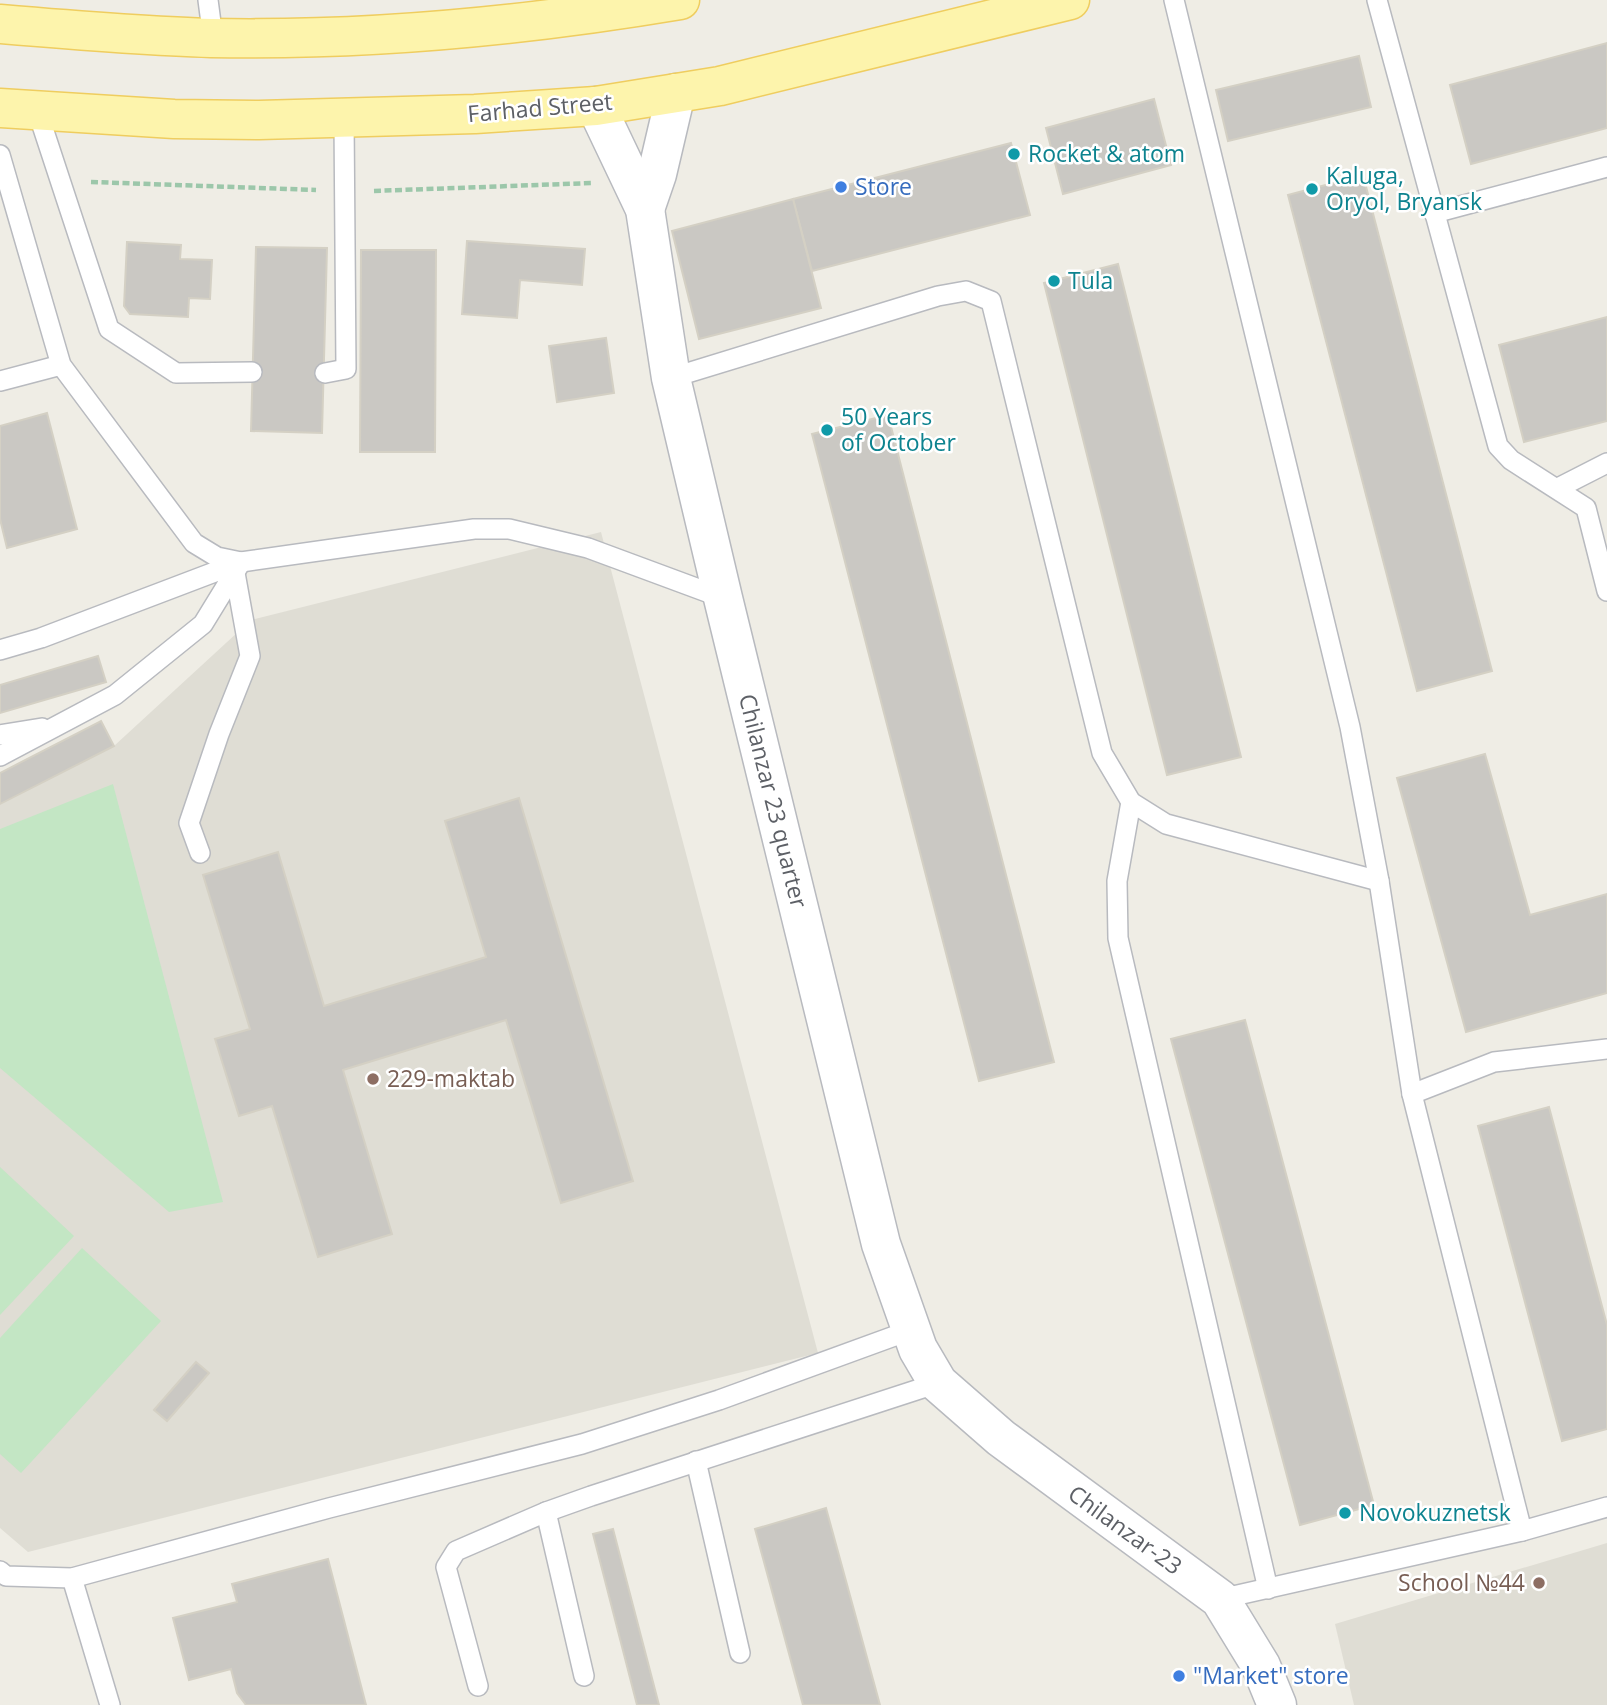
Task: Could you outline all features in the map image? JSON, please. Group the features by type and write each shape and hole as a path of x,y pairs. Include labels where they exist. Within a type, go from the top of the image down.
{"main road":[{"path":"0,24 213,38 338,36 531,11 680,0"},
{"name":"Farhad Street","path":"19,109 174,119 344,119 596,106 720,86 1070,0"}],"street":[{"name":"Chilanzar 23 quarter","path":"645,209 657,174 676,93"},
{"name":"Chilanzar 23 quarter","path":"596,106 645,209 671,378 881,1244 918,1349 938,1382"},
{"name":"Chilanzar-23","path":"938,1382 1001,1438 1220,1599 1261,1666 1277,1705"}],"lane":[{"path":"208,0 213,38"},
{"path":"1174,0 1350,727 1379,881 1412,1094 1522,1531"},
{"path":"1377,0 1499,446 1511,460 1586,508 1607,591"},
{"path":"19,109 109,329 176,373 252,372"},
{"path":"325,373 346,369 344,119"},
{"path":"0,155 61,365 194,543 238,567"},
{"path":"1434,213 1607,167"},
{"path":"671,378 938,296 966,291 991,301 1102,753 1131,803 1166,824 1379,881"},
{"path":"0,381 61,365"},
{"path":"1558,488 1607,463"},
{"path":"0,650 41,638 238,567 474,529 509,528 588,548 723,598"},
{"path":"0,756 115,695 203,624 238,567"},
{"path":"201,853 189,823 219,734 250,656 238,567"},
{"path":"0,735 57,726"},
{"path":"1131,803 1117,881 1118,938 1268,1589"},
{"path":"1412,1094 1494,1062 1607,1049"},
{"path":"2,1577 72,1578 582,1444 719,1400 911,1330"},
{"path":"478,1686 446,1567 456,1552 546,1512 938,1382"},
{"path":"696,1461 740,1653"},
{"path":"1220,1599 1522,1531 1607,1507"},
{"path":"546,1512 584,1676"},
{"path":"72,1578 110,1705"}],"shaded area":[{"name":"229-maktab","path":"601,532 818,1353 28,1552 0,1528 0,804 114,746 251,620"},
{"name":"School №44","path":"1607,1543 1607,1705 1354,1705 1335,1624"}],"green space":[{"path":"113,784 223,1202 169,1212 0,1068 0,829"},
{"path":"0,1167 74,1236 0,1315"},
{"path":"82,1248 161,1321 21,1473 0,1454 0,1338"}],"building":[{"path":"1607,43 1607,128 1471,164 1450,85"},
{"path":"1359,56 1371,107 1228,141 1216,90"},
{"path":"1154,99 1171,165 1063,194 1046,128"},
{"path":"1011,143 1030,215 812,271 793,199"},
{"path":"1363,175 1492,671 1417,691 1288,195"},
{"path":"793,199 821,308 699,339 672,231"},
{"path":"467,241 585,249 582,285 520,280 517,318 462,314"},
{"path":"127,242 181,245 180,259 212,260 210,299 189,298 188,317 130,314 124,306"},
{"path":"256,247 327,248 322,433 251,431"},
{"path":"361,250 436,250 435,452 360,452"},
{"path":"1118,264 1241,757 1167,775 1044,283"},
{"path":"1607,317 1607,421 1524,442 1499,345"},
{"path":"606,338 614,393 557,402 549,346"},
{"path":"47,413 77,529 7,548 0,519 0,426"},
{"path":"888,415 1054,1062 979,1081 812,434"},
{"path":"98,656 106,682 0,713 0,685"},
{"path":"101,721 114,746 0,804 0,773"},
{"path":"1485,754 1530,915 1607,894 1607,993 1466,1032 1397,778"},
{"path":"519,798 633,1181 561,1203 506,1020 343,1070 392,1234 318,1257 272,1106 239,1116 215,1039 250,1029 203,875 278,852 324,1006 486,957 445,821"},
{"path":"1245,1020 1374,1505 1300,1525 1171,1039"},
{"path":"1549,1107 1607,1325 1607,1429 1562,1441 1478,1126"},
{"path":"196,1362 209,1373 167,1421 154,1410"},
{"path":"826,1508 880,1705 803,1705 755,1529"},
{"path":"613,1529 659,1705 637,1705 593,1534"},
{"path":"328,1559 366,1705 246,1705 237,1693 231,1669 189,1680 173,1618 237,1602 232,1584"}],"place":[{"name":"Rocket & atom","path":"1014,154"},
{"name":"Store","path":"841,187"},
{"name":"Kaluga, Oryol, Bryansk","path":"1312,189"},
{"name":"Tula","path":"1054,281"},
{"name":"50 Years of October","path":"827,430"},
{"name":"229-maktab","path":"373,1079"},
{"name":"Novokuznetsk","path":"1345,1513"},
{"name":"School №44","path":"1539,1583"},
{"name":"\"Market\" store","path":"1179,1676"}]}
